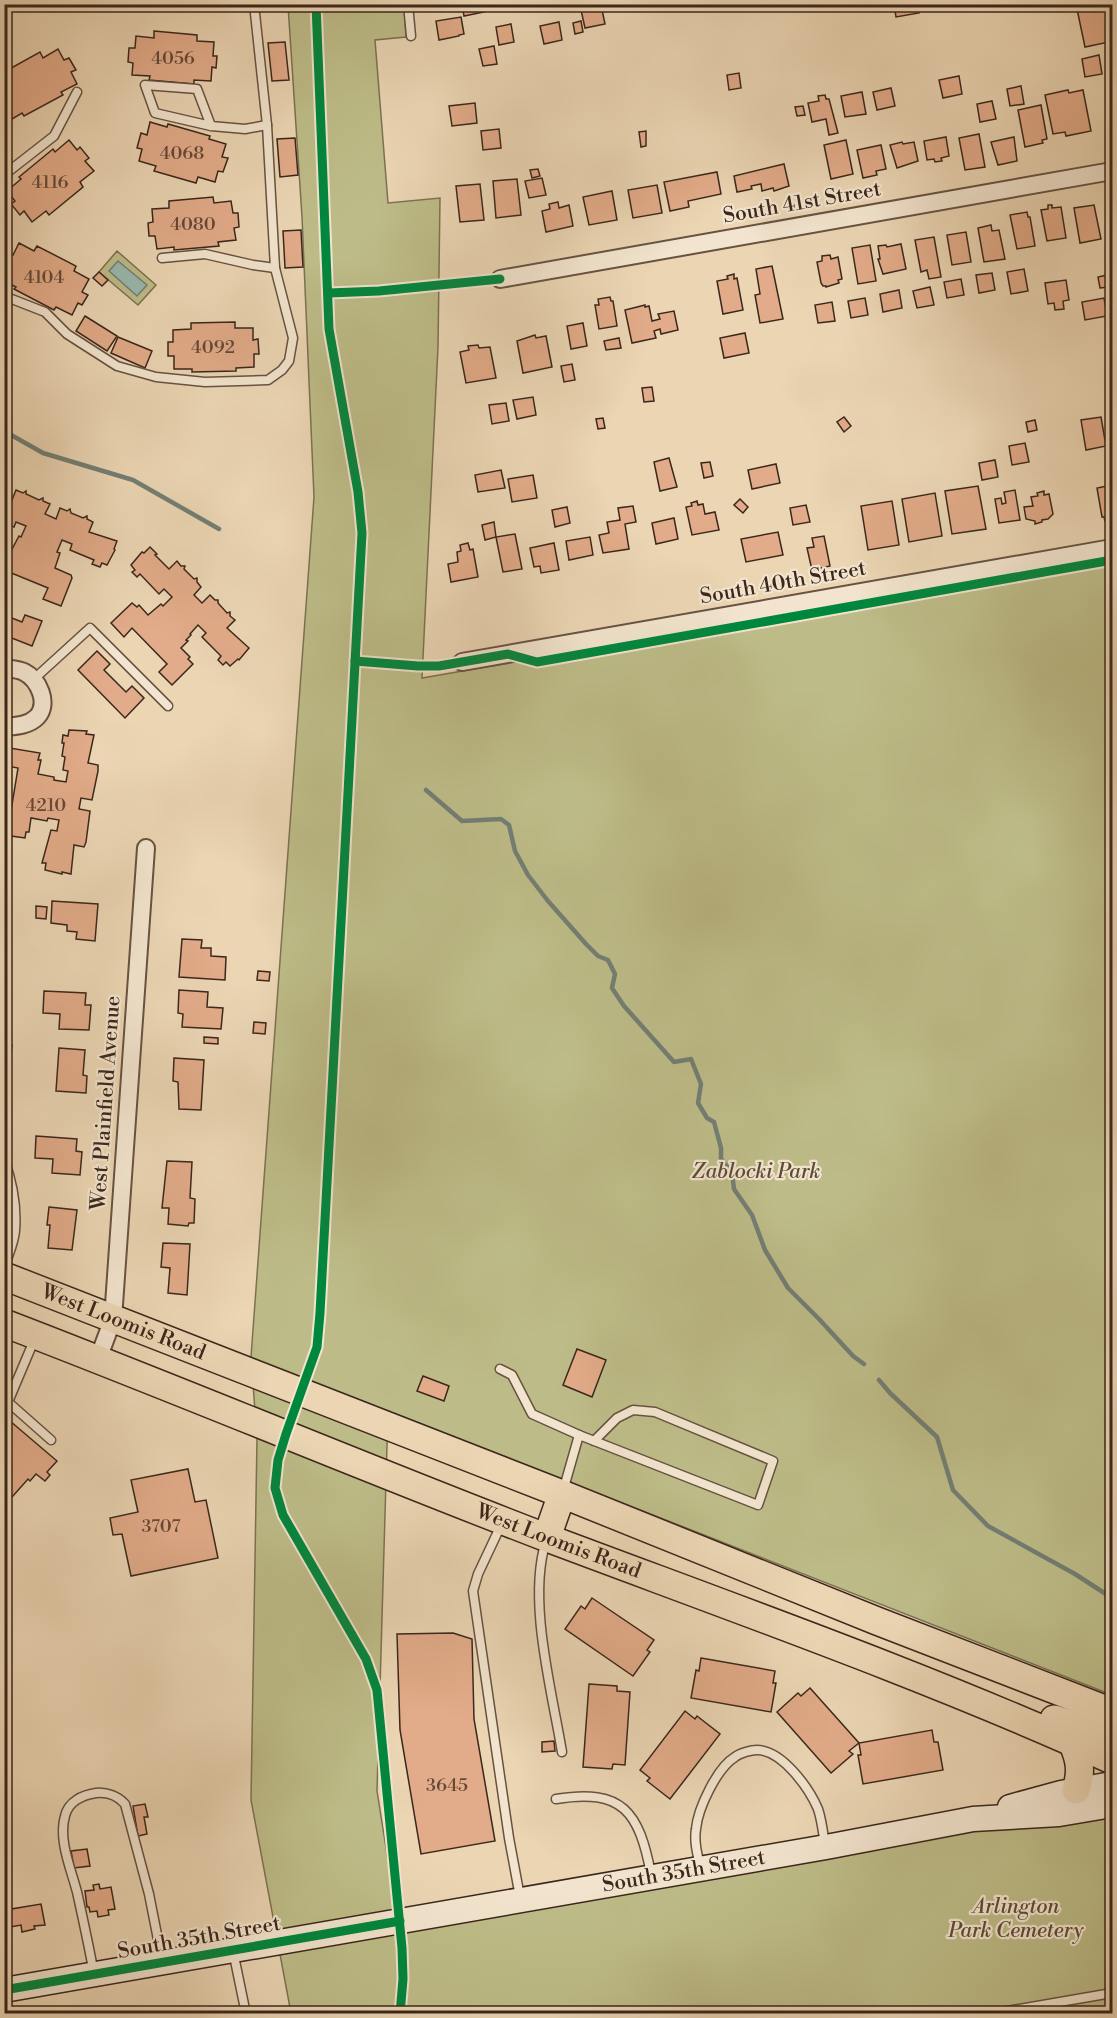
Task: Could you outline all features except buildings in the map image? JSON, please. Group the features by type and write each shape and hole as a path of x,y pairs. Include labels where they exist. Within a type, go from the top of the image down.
{"main road":[{"name":"West Loomis Road","path":"4,1276 1113,1712"},
{"name":"West Loomis Road","path":"4,1323 547,1538 865,1657 974,1700 1113,1760"},
{"path":"547,1538 562,1494"},
{"path":"974,1700 1038,1715 1113,1737"},
{"path":"1072,1742 1079,1757 1080,1770 1076,1790"}],"street":[{"name":"South 41st Street","path":"500,279 1113,171"},
{"name":"South 40th Street","path":"462,662 1113,548"},
{"path":"4,668 21,670 34,679 40,692 42,705 38,716 27,724 4,727"},
{"name":"West Plainfield Avenue","path":"98,1359 113,1319 146,848"},
{"name":"South 35th Street","path":"4,1990 826,1847 973,1819 1043,1798 1113,1784"},
{"name":"South 35th Street","path":"973,1819 1059,1814 1113,1805"}],"lane":[{"path":"4,296 45,312 67,334 117,366 156,377 205,382 268,380 282,370 289,361 293,338 275,268 267,124 254,4"},
{"path":"408,4 411,36"},
{"path":"211,126 197,88 145,85 155,113 211,126 245,129 267,124"},
{"path":"4,175 54,136 76,92"},
{"path":"162,258 205,254 253,266 275,268"},
{"path":"34,679 90,628 168,706"},
{"path":"4,1159 9,1171 15,1205 15,1232 4,1268"},
{"path":"36,1335 8,1402 51,1440"},
{"path":"501,1369 512,1375 532,1414 579,1435 594,1441 758,1505 773,1461 655,1412 633,1410 617,1418 594,1441"},
{"path":"562,1494 579,1435"},
{"path":"503,1520 478,1574 473,1591 520,1900"},
{"path":"547,1538 540,1559 540,1596 544,1648 562,1752"},
{"path":"700,1869 695,1843 696,1831 698,1817 709,1792 724,1767 735,1756 757,1750 770,1753 780,1760 811,1795 821,1819 826,1847"},
{"path":"94,1975 63,1829 64,1816 69,1806 85,1795 99,1793 114,1796 120,1798 125,1804 149,1894 163,1963"},
{"path":"556,1798 588,1796 611,1800 622,1806 631,1815 639,1832 646,1851 651,1878"},
{"path":"233,1951 246,2013"},
{"path":"990,2013 1113,1993"}],"green space":[{"name":"Zablocki Park","path":"288,5 404,5 406,37 375,40 388,203 440,198 438,347 422,678 1112,558 1112,1695 388,1411 377,1791 396,1911 1112,1810 1112,2013 291,2013 251,1800 257,1438 251,1357 314,497 302,217"},
{"path":"117,251 156,285 138,305 99,272"}],"water":[{"path":"118,261 147,285 137,296 109,271"}],"waterway":[{"path":"4,431 43,453 133,480 219,529"},
{"path":"426,790 462,821 501,819 509,825 515,851 528,875 586,944 598,956 608,960 615,974 612,988 624,1006 674,1062 691,1059 701,1084 698,1103 707,1118 714,1122 721,1148 721,1159 732,1173 734,1189 752,1215 765,1250 788,1288 853,1356 864,1364"},
{"path":"879,1380 937,1437 953,1490 988,1526 1075,1574 1112,1598"}],"cycle path":[{"path":"316,4 329,329 358,492 362,533 317,1347 278,1460 275,1488 283,1515 366,1659 377,1690 402,1948 403,1979 400,2014"},
{"path":"329,293 379,291 500,279"},
{"path":"355,661 439,666 508,654 537,662 1112,560"},
{"path":"4,1990 400,1921"}],"park label":[{"name":"Arlington Park Cemetery","path":"1016,1919"}]}
